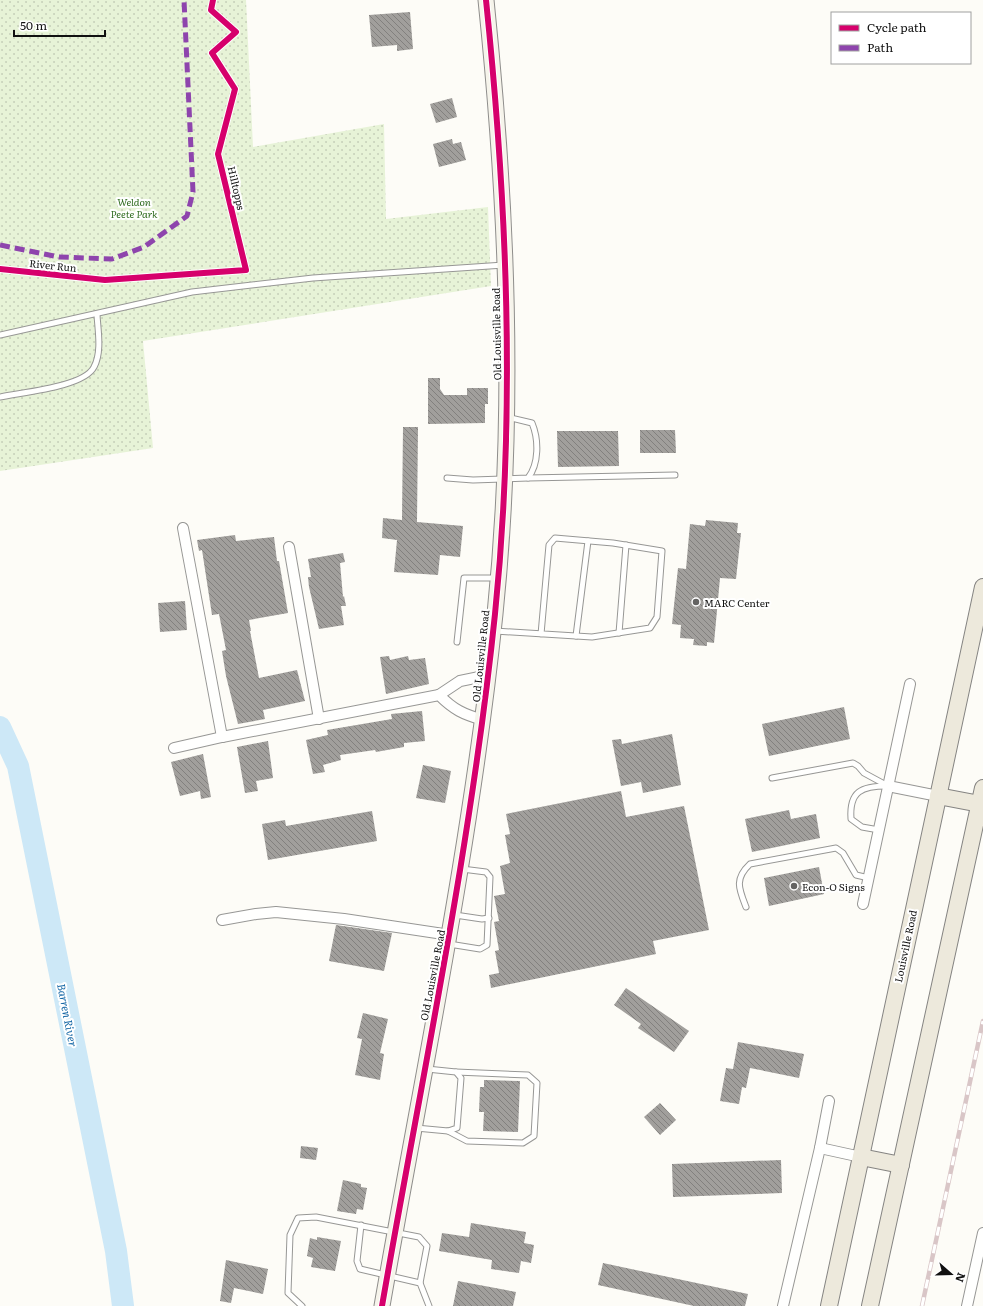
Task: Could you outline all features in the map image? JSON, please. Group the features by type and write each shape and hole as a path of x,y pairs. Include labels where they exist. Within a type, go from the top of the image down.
{"main road":[{"name":"Louisville Road","path":"829,1306 983,587"},
{"path":"870,1306 983,788"},
{"path":"938,796 980,804"},
{"path":"860,1157 901,1165"}],"street":[{"name":"Old Louisville Road","path":"382,1306 461,869 483,720 494,631 504,478 506,416 505,265 501,169 486,0"},
{"path":"183,528 222,737"},
{"path":"289,547 319,719"},
{"path":"174,748 439,694 460,681 489,675"},
{"path":"863,904 910,684"},
{"path":"439,694 450,707 464,714 483,720"},
{"path":"888,786 938,796"},
{"path":"222,920 276,912 344,919 449,940"},
{"path":"783,1306 820,1148 829,1102"},
{"path":"820,1148 860,1157"},
{"path":"967,1306 983,1233"}],"lane":[{"path":"0,336 192,292 313,278 505,265"},
{"path":"0,397 70,383 88,376 95,366 98,351 97,315"},
{"path":"506,416 532,423 537,435 535,470 528,478"},
{"path":"447,478 473,480 504,478 676,475"},
{"path":"494,631 541,634 592,637 650,628 657,617 662,550 555,538 549,545 541,634"},
{"path":"576,636 588,541"},
{"path":"619,633 626,545"},
{"path":"457,642 464,578 498,578"},
{"path":"772,778 853,763 864,773 888,786"},
{"path":"879,830 862,826 850,819 850,806 856,793 872,786 888,786"},
{"path":"746,907 738,888 742,872 750,864 836,848 843,853 856,875 869,878"},
{"path":"449,940 480,949 487,945 490,877 486,872 461,869"},
{"path":"453,915 482,919 489,918"},
{"path":"413,1128 448,1131 467,1141 523,1143 534,1136 537,1083 528,1075 424,1069"},
{"path":"448,1131 456,1128 461,1078 456,1072"},
{"path":"302,1306 288,1293 290,1235 298,1218 316,1216 419,1237 427,1246 420,1283 429,1306"},
{"path":"361,1225 357,1261 360,1269 387,1274 420,1283"}],"green space":[{"name":"Weldon Peete Park","path":"0,0 246,0 253,147 384,124 386,219 488,207 491,286 143,341 153,448 0,471"}],"building":[{"path":"410,12 413,49 397,51 397,45 372,47 369,15"},
{"path":"452,98 457,117 436,123 430,104"},
{"path":"452,139 453,144 461,142 466,160 439,167 433,144"},
{"path":"428,378 440,378 440,389 444,395 467,395 467,388 488,388 488,404 485,404 485,423 428,424"},
{"path":"403,427 418,427 417,522 463,526 460,557 440,555 438,575 394,572 397,540 382,538 383,518 402,520"},
{"path":"640,430 675,430 676,453 640,453"},
{"path":"557,431 618,431 619,466 558,467"},
{"name":"MARC Center","path":"706,520 738,523 737,533 741,533 736,579 720,578 714,643 707,642 707,646 693,645 694,639 680,638 681,625 672,624 678,568 686,569 690,524 705,526"},
{"path":"235,535 236,541 274,537 277,561 279,561 288,613 249,620 250,631 259,678 297,670 305,701 263,710 265,719 238,724 226,676 222,651 226,650 219,614 212,615 202,550 199,551 197,540"},
{"path":"343,553 345,562 340,563 343,597 344,596 346,606 341,606 344,625 319,629 309,587 308,577 311,577 308,559"},
{"path":"185,601 187,630 160,632 158,603"},
{"path":"389,656 390,660 408,656 409,660 425,658 429,684 386,694 380,657"},
{"path":"844,707 850,739 769,756 762,724"},
{"path":"422,711 425,741 404,743 404,747 376,752 375,750 340,755 341,760 323,765 325,772 313,774 306,740 328,735 327,730 392,719 391,714"},
{"path":"672,734 681,785 643,793 641,782 621,786 612,740 621,739 622,744"},
{"path":"268,741 273,778 256,781 258,791 245,793 237,747"},
{"path":"203,754 211,797 201,799 200,791 180,796 171,762"},
{"path":"423,765 451,771 445,803 416,798"},
{"path":"621,791 626,817 684,806 709,930 653,941 656,954 491,988 489,975 499,973 495,951 499,950 494,922 499,921 494,896 505,894 500,866 510,863 505,835 510,834 506,814"},
{"path":"789,810 791,819 816,814 820,838 752,852 745,819"},
{"path":"372,811 377,841 268,860 262,824 285,820 286,826"},
{"name":"Econ-O Signs","path":"819,867 824,894 769,906 764,878"},
{"path":"336,925 392,933 384,971 329,961"},
{"path":"626,988 689,1031 674,1052 638,1028 641,1024 614,1005"},
{"path":"363,1013 388,1019 380,1053 384,1054 380,1080 355,1075 362,1039 357,1038"},
{"path":"738,1042 804,1054 799,1078 750,1068 746,1088 742,1087 739,1104 720,1101 726,1068 733,1069"},
{"path":"484,1080 520,1081 518,1132 483,1131 484,1112 479,1112 480,1087 484,1087"},
{"path":"660,1103 676,1120 660,1135 644,1117"},
{"path":"301,1146 318,1148 316,1160 300,1158"},
{"path":"781,1160 782,1193 673,1197 672,1164"},
{"path":"343,1180 361,1184 361,1187 367,1188 363,1210 357,1209 356,1214 337,1211"},
{"path":"471,1223 526,1232 524,1243 534,1245 531,1263 521,1261 519,1273 491,1269 492,1260 439,1251 442,1233 469,1237"},
{"path":"317,1237 341,1241 335,1271 311,1267 313,1258 307,1256 310,1238 317,1240"},
{"path":"226,1260 268,1269 263,1294 234,1288 231,1303 220,1301"},
{"path":"603,1263 748,1294 745,1306 694,1306 598,1285"},
{"path":"458,1281 516,1292 513,1306 453,1306"}],"waterway":[{"name":"Barren River","path":"0,727 18,766 116,1251 123,1306"}],"railway":[{"path":"922,1306 983,1021"}],"marked path":[{"path":"0,245 59,257 112,259 144,247 187,216 193,192 184,0"}],"cycle path":[{"name":"Hilltopps","path":"0,269 105,280 246,270 218,154 235,89 212,53 236,32 211,10 213,0"},
{"path":"382,1306 444,961 473,788 485,701 502,537 507,384 504,230 486,0"}],"place":[{"name":"MARC Center","path":"696,602"},
{"name":"Econ-O Signs","path":"794,886"}]}
